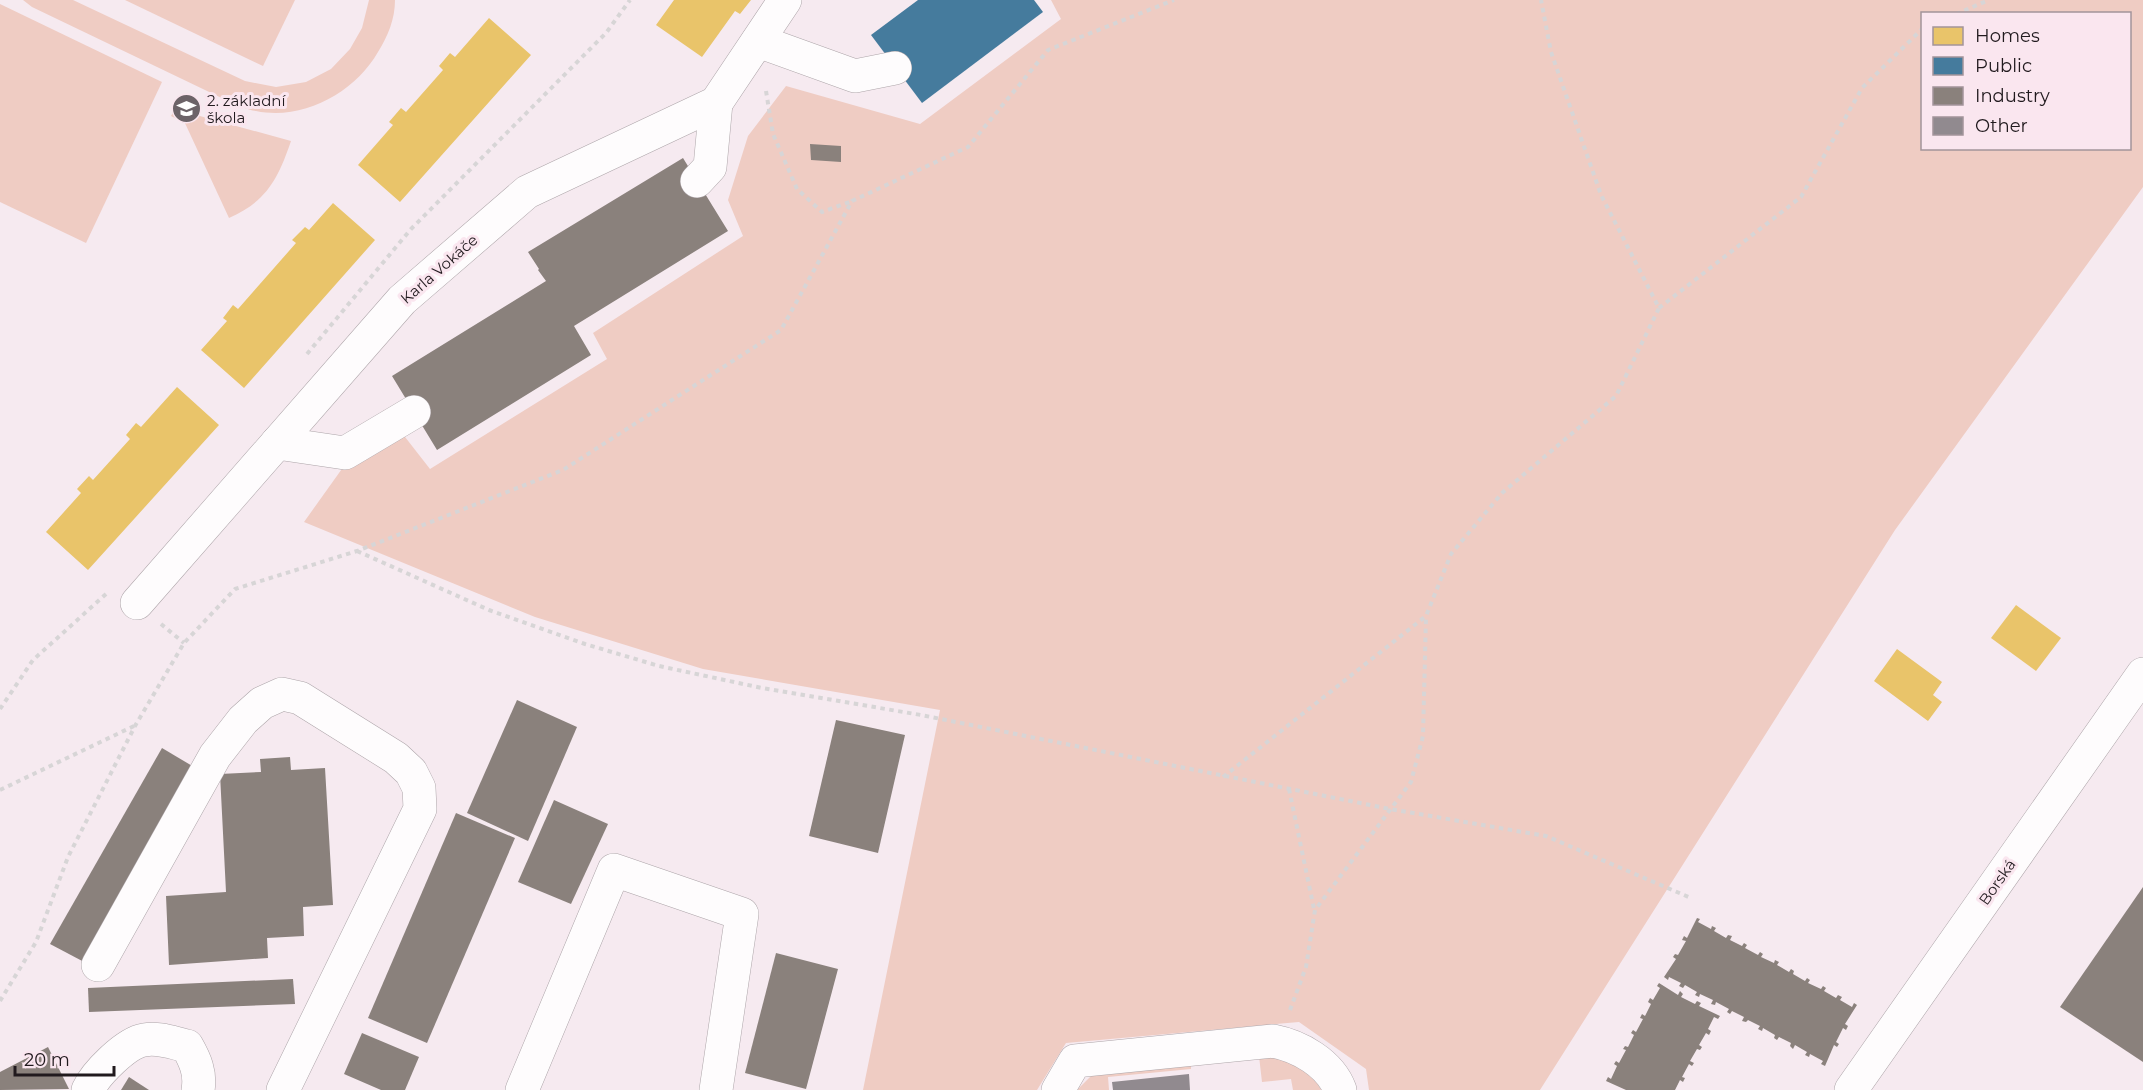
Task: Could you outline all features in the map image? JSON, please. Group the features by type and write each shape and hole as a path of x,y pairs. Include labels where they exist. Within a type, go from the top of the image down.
{"street":[{"path":"697,181 711,167 716,103 785,0"},
{"path":"758,41 855,76 895,68"},
{"name":"Karla Vokáče","path":"137,603 402,300 527,192 716,103"},
{"path":"277,443 345,453 414,412"},
{"name":"Borská","path":"1851,1090 2143,674"},
{"path":"98,965 215,756 243,720 262,703 282,694 300,698 396,758 411,772 419,788 420,808 283,1090"},
{"path":"522,1090 614,870 742,914 716,1090"},
{"path":"88,1090 106,1064 141,1040 157,1039 187,1046 197,1062 198,1090"},
{"path":"1058,1090 1075,1061 1259,1042 1279,1042 1302,1049 1314,1058 1338,1084 1340,1090"}],"path":[{"path":"758,41 773,134 797,189 822,212 852,201 968,147 1047,50 1174,0"},
{"path":"1540,0 1551,52 1601,195 1659,308"},
{"path":"1961,12 1989,0"},
{"path":"1315,910 1411,782 1423,736 1426,616 1451,554 1502,493 1616,396 1659,308 1801,197 1862,88 1921,31"},
{"path":"0,1001 36,942 68,857 135,726 184,643 235,590 357,551 563,470 781,330 852,201"},
{"path":"357,551 489,610 585,644 659,666 762,688 921,715 1223,777 1546,836 1691,898"},
{"path":"1223,777 1426,616"},
{"path":"0,790 135,726"},
{"path":"1279,1042 1306,967 1315,910 1289,789"}],"shaded area":[{"path":"23,0 73,0 245,81 276,87 306,82 331,69 350,49 362,28 369,0 395,0 395,7 385,40 356,80 342,91 310,107 292,112 274,113 246,109 230,102 32,7"},
{"path":"125,0 295,0 263,66"},
{"path":"1051,0 2143,0 2143,187 1895,530 1540,1090 1369,1090 1366,1069 1299,1022 1066,1043 1037,1090 863,1090 940,710 703,669 535,617 304,522 384,410 430,469 607,359 593,333 743,236 728,200 748,136 786,86 920,124 1061,19"},
{"path":"0,4 162,82 86,243 0,202"},
{"path":"178,104 189,113 291,141 276,178 253,204 229,218 184,121 171,116"},
{"path":"1259,1056 1284,1057 1315,1078 1321,1090 1293,1090 1291,1079 1262,1082"},
{"path":"1191,1062 1191,1069 1108,1077 1109,1090 1077,1090 1091,1076"}],"building: Homes":[{"path":"674,0 751,0 740,14 735,11 702,57 656,25"},
{"path":"489,18 531,55 400,202 358,165 393,125 389,122 401,108 406,112 443,70 439,66 450,53 455,57"},
{"path":"333,203 375,240 244,388 201,350 227,321 223,318 233,305 238,309 296,243 292,240 305,227 309,230"},
{"path":"177,387 219,425 88,570 46,532 81,493 77,489 89,476 93,480 130,439 126,435 136,423 141,427"},
{"path":"2016,605 2061,638 2036,671 1991,638"},
{"path":"1897,649 1942,682 1933,695 1942,702 1928,721 1874,681"}],"building: Public":[{"path":"918,0 1034,0 1043,12 922,103 871,35"}],"building: Industry":[{"path":"810,144 841,146 841,162 811,160"},
{"path":"683,158 728,231 574,326 591,355 437,450 392,376 546,281 528,252"},
{"path":"517,700 577,727 528,841 467,813"},
{"path":"836,720 905,735 878,853 809,836"},
{"path":"162,748 199,770 86,963 50,944"},
{"path":"290,757 291,770 325,768 333,905 303,907 304,936 267,938 268,958 169,965 166,896 226,892 220,774 261,772 260,759"},
{"path":"554,800 608,824 571,904 518,882"},
{"path":"456,813 515,838 427,1043 368,1018"},
{"path":"2143,887 2143,1062 2060,1007"},
{"path":"1697,918 1700,919 1698,922 1711,929 1712,926 1716,928 1714,931 1726,938 1728,935 1732,936 1730,940 1742,946 1744,943 1747,945 1745,948 1758,955 1760,952 1763,954 1761,957 1774,963 1775,960 1779,962 1777,965 1789,972 1791,969 1794,971 1793,974 1805,981 1807,978 1810,980 1808,983 1821,989 1823,986 1826,988 1824,991 1836,998 1838,995 1842,997 1840,1000 1852,1007 1854,1003 1857,1005 1845,1024 1848,1026 1846,1030 1843,1028 1836,1042 1839,1044 1837,1047 1834,1045 1825,1066 1821,1064 1823,1061 1810,1054 1809,1057 1805,1055 1807,1052 1795,1045 1793,1049 1790,1046 1791,1043 1779,1037 1777,1040 1774,1038 1775,1035 1763,1028 1762,1031 1758,1029 1760,1026 1748,1020 1742,1021 1744,1017 1732,1011 1730,1014 1727,1012 1729,1009 1716,1002 1715,1005 1711,1004 1713,1000 1700,994 1699,997 1695,995 1697,992 1685,985 1683,988 1679,986 1681,983 1664,977 1676,959 1673,957 1675,954 1678,955 1686,941 1682,940 1684,936 1687,938"},
{"path":"776,953 838,969 806,1089 745,1073"},
{"path":"293,979 295,1004 89,1012 88,988"},
{"path":"1659,983 1678,995 1680,991 1683,994 1681,997 1695,1004 1697,1001 1701,1003 1699,1006 1720,1016 1718,1019 1714,1017 1708,1029 1711,1031 1709,1035 1706,1033 1699,1045 1702,1047 1700,1050 1697,1049 1690,1061 1694,1063 1692,1066 1689,1064 1682,1077 1685,1078 1683,1082 1680,1080 1675,1090 1626,1090 1606,1081 1608,1077 1611,1079 1617,1066 1614,1064 1616,1061 1619,1063 1626,1050 1623,1049 1625,1046 1628,1047 1634,1035 1631,1033 1633,1030 1636,1032 1643,1019 1640,1018 1642,1014 1645,1016 1651,1004 1648,1002 1650,998 1653,1000 1660,988 1657,986"},
{"path":"362,1033 419,1057 405,1090 381,1090 344,1074"},
{"path":"48,1047 69,1089 0,1090 0,1072"},
{"path":"129,1077 149,1090 121,1090"}],"building: Other":[{"path":"1189,1074 1190,1090 1113,1090 1112,1082"}],"place":[{"name":"2. základní škola","path":"186,109"}]}
